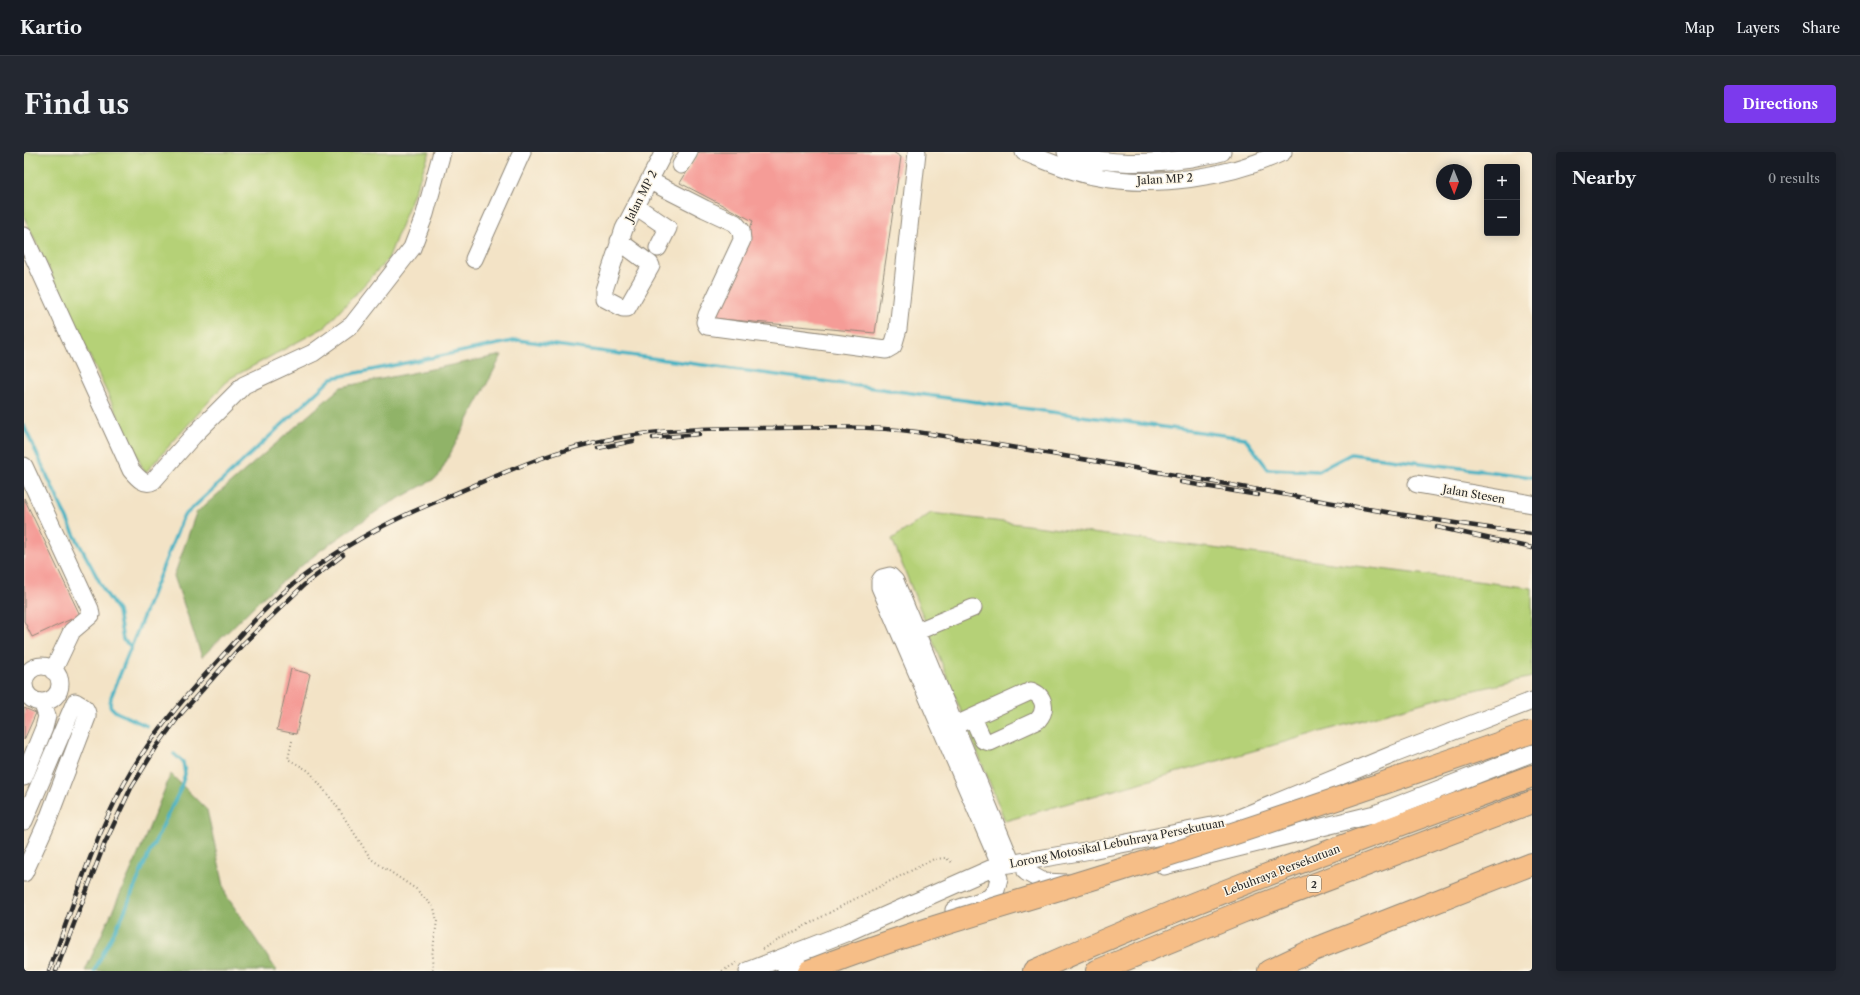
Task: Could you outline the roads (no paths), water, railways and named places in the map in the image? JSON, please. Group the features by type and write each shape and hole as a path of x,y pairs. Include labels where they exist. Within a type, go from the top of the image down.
{"highway":[{"path":"809,971 848,956 957,920 1132,867 1276,820 1532,732"},
{"name":"Lebuhraya Persekutuan","path":"1034,971 1114,936 1246,883 1532,776"},
{"name":"2","path":"1097,971 1244,910 1532,802"},
{"path":"1268,971 1313,950 1532,864"}],"street":[{"path":"24,236 131,470 141,481 150,483 193,436 244,385 313,353 352,325 412,248 425,214 442,152"},
{"path":"474,259 522,152"},
{"name":"Jalan MP 2","path":"619,241 664,152"},
{"path":"650,181 735,223 742,230 742,240 707,314 705,322 707,326 886,350 893,346 898,329 917,152"},
{"name":"Jalan MP 2","path":"1024,152 1064,168 1094,176 1137,182 1175,180 1223,173 1268,160 1283,152"},
{"name":"Jalan MP 2","path":"1082,154 1111,162 1134,163 1174,160 1222,152"},
{"path":"637,207 668,228 658,248"},
{"path":"24,466 90,609 91,615 72,631 53,671"},
{"name":"Jalan Stesen","path":"1417,484 1532,504"},
{"path":"786,971 989,898 996,890 1002,867 949,729 909,634 973,608"},
{"path":"45,667 53,671 59,680 58,690 52,698 42,702 37,701 28,695 25,690 25,680 31,671 35,668 45,667"},
{"path":"24,873 47,822 88,712 85,708 58,690"},
{"path":"24,777 44,728 47,716 42,702"},
{"path":"47,822 26,818 75,702"},
{"name":"Lorong Motosikal Lebuhraya Persekutuan","path":"745,965 848,932 998,866 1091,850 1227,823 1394,754 1532,702"},
{"path":"949,729 974,718"},
{"path":"1026,872 1044,882 1065,884 1116,878 1375,814 1532,753"},
{"path":"1282,971 1301,961 1532,870"}],"waterway":[{"path":"147,726 116,712 110,706 111,697 183,517 332,378 518,340 1245,438 1268,469 1318,471 1351,454 1532,477"},
{"path":"24,426 74,534 105,592 118,611 123,640 131,646"},
{"path":"94,971 123,915 146,860 180,790 185,774 183,762 174,754"}],"railway":[{"path":"49,971 92,852 113,806 133,768 143,752 177,707 255,620 277,598 301,578 333,555 366,535 401,517 501,474 566,450 632,435 694,429 830,427 900,430 1000,445 1419,517 1532,534"},
{"path":"653,438 699,434"},
{"path":"598,448 633,441"},
{"path":"1181,482 1258,495"},
{"path":"1437,527 1532,548"},
{"path":"56,971 104,845 131,788 157,746 180,715 244,643 304,585 343,555"}]}
